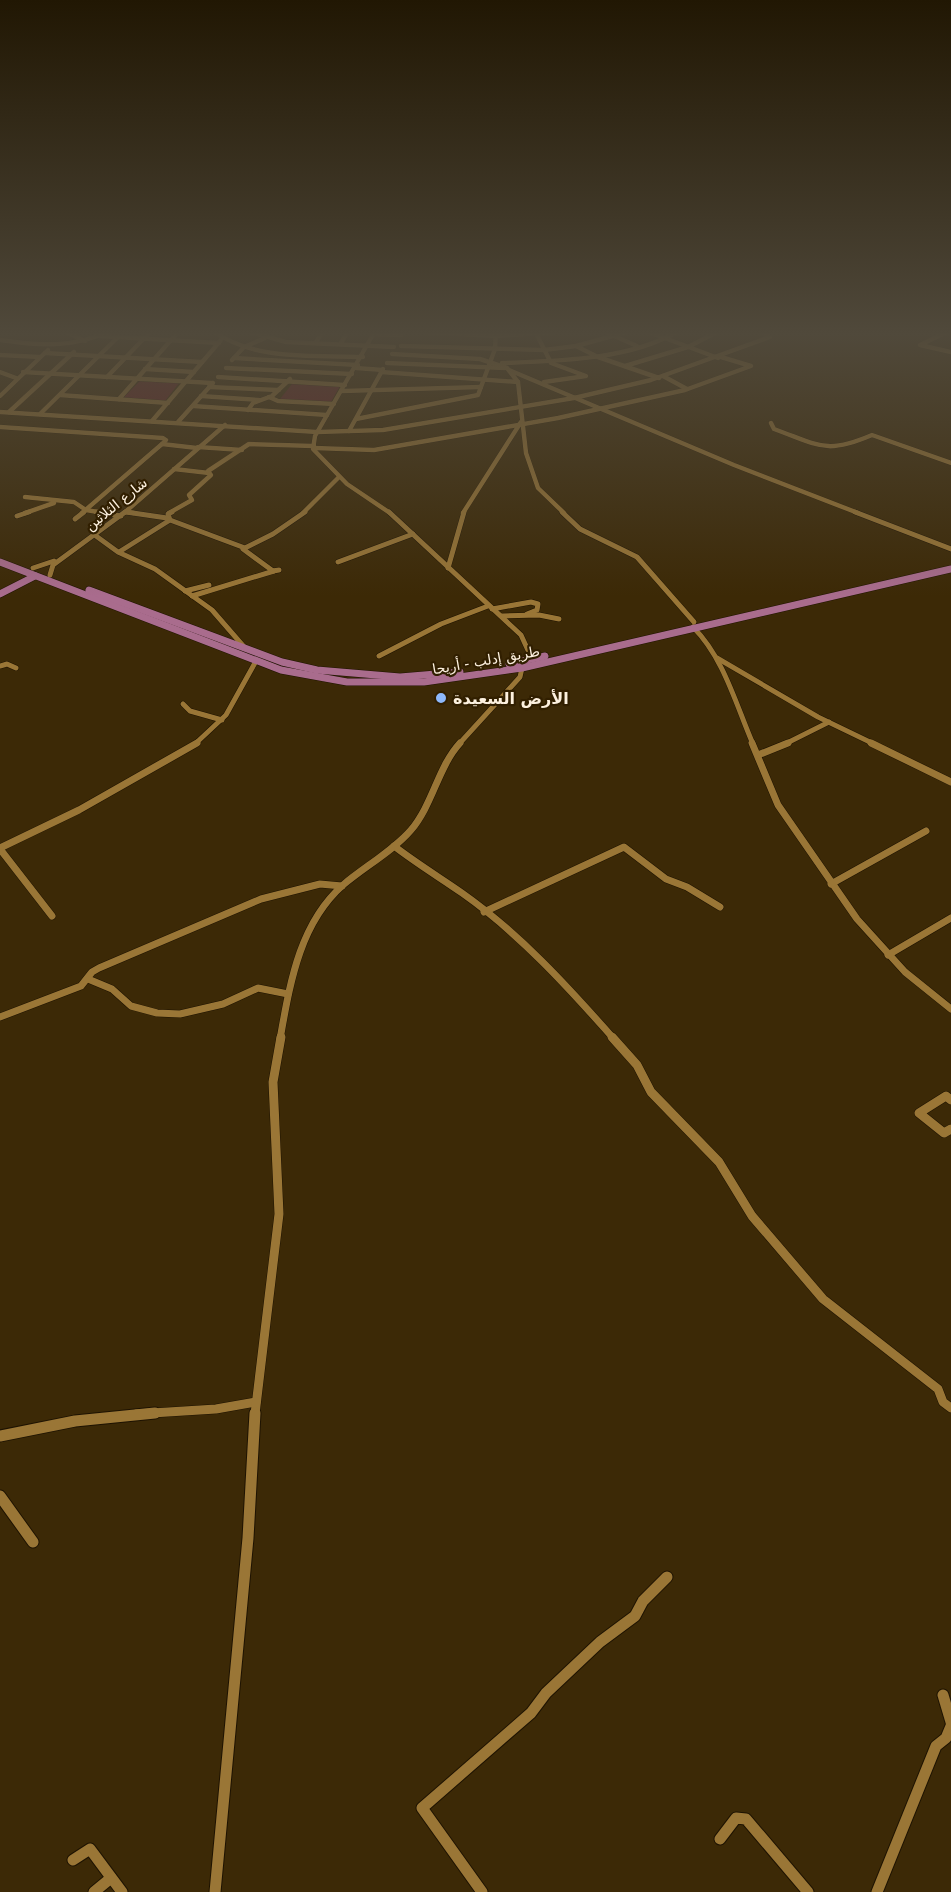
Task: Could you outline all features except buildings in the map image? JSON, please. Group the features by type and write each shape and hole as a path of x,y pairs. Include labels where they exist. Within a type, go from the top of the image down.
{"main road":[{"name":"طريق إدلب - أريحا","path":"0,556 34,572 256,661 314,678 347,682 424,682 522,668 613,643"},
{"name":"طريق إدلب - أريحا","path":"0,562 50,575 70,586 282,662 317,670 400,677 466,672 613,643 951,569"},
{"name":"طريق إدلب - أريحا","path":"694,625 951,564"},
{"path":"0,594 34,572"}],"street":[{"path":"90,433 102,419"},
{"path":"124,419 317,432 383,430 447,419"},
{"path":"324,419 317,432 314,447 321,462 385,508 490,608 502,616 521,635 532,659"},
{"path":"349,431 356,419"},
{"path":"521,419 526,453 538,488 580,529 637,557 694,625 716,657 778,805 857,920 905,972 951,1009"},
{"path":"174,470 209,473 249,444 374,450 544,419"},
{"path":"624,419 951,549"},
{"path":"448,568 462,515 521,423"},
{"path":"771,423 774,429 827,448 846,446 872,435 951,463"},
{"name":"شارع الثلاثين","path":"50,575 52,565 96,536 126,512 197,447 225,425"},
{"path":"0,427 166,440 75,519"},
{"path":"162,444 242,450"},
{"path":"119,552 192,500 189,495 211,475 209,473"},
{"path":"243,549 295,522 300,514 331,490 339,477"},
{"path":"25,497 74,502 86,510 121,516"},
{"path":"15,515 58,501"},
{"path":"126,512 169,517 243,549 277,571 192,596"},
{"path":"338,562 412,534"},
{"path":"96,536 119,552 155,569 222,618 244,648"},
{"path":"34,572 72,552"},
{"path":"185,591 209,585"},
{"path":"379,656 441,624 490,608 531,602 538,604 537,610 527,614"},
{"path":"502,616 527,614 560,619"},
{"path":"716,657 829,722 951,782"},
{"path":"52,916 0,848 55,822 176,758 213,731 222,720 256,661"},
{"path":"0,666 7,664 16,668"},
{"path":"215,1892 248,1538 256,1402 279,1214 273,1082 288,994 298,955 312,921 320,909 342,886 394,846 417,821 453,751 520,677 522,668"},
{"path":"183,704 190,711 222,720"},
{"path":"758,755 768,753 829,722"},
{"path":"831,884 926,831"},
{"path":"394,846 433,876 462,893 518,940 614,1037 637,1065 651,1092 719,1162 752,1216 824,1299 938,1389 944,1402 951,1408"},
{"path":"484,912 624,847 666,879 687,887 720,907"},
{"path":"88,979 89,974 99,968 261,899 320,884 342,886"},
{"path":"888,955 897,952 951,918"},
{"path":"0,1017 73,989 88,979 96,979 113,992 124,996 131,1006 173,1014 208,1008 258,988 288,994"},
{"path":"951,1100 946,1096 919,1113 944,1133 951,1129"},
{"path":"0,1436 32,1428 152,1413 206,1412 256,1402"},
{"path":"0,1496 33,1542"},
{"path":"482,1892 423,1808 531,1713 546,1693 600,1642 635,1616 643,1602 667,1577"},
{"path":"877,1892 936,1746 946,1738 951,1724 943,1695"},
{"path":"720,1839 736,1818 746,1819 808,1892"},
{"path":"73,1860 90,1849 122,1892"},
{"path":"94,1892 111,1878"}],"place":[{"name":"الأرض السعيدة","path":"441,698"}]}
